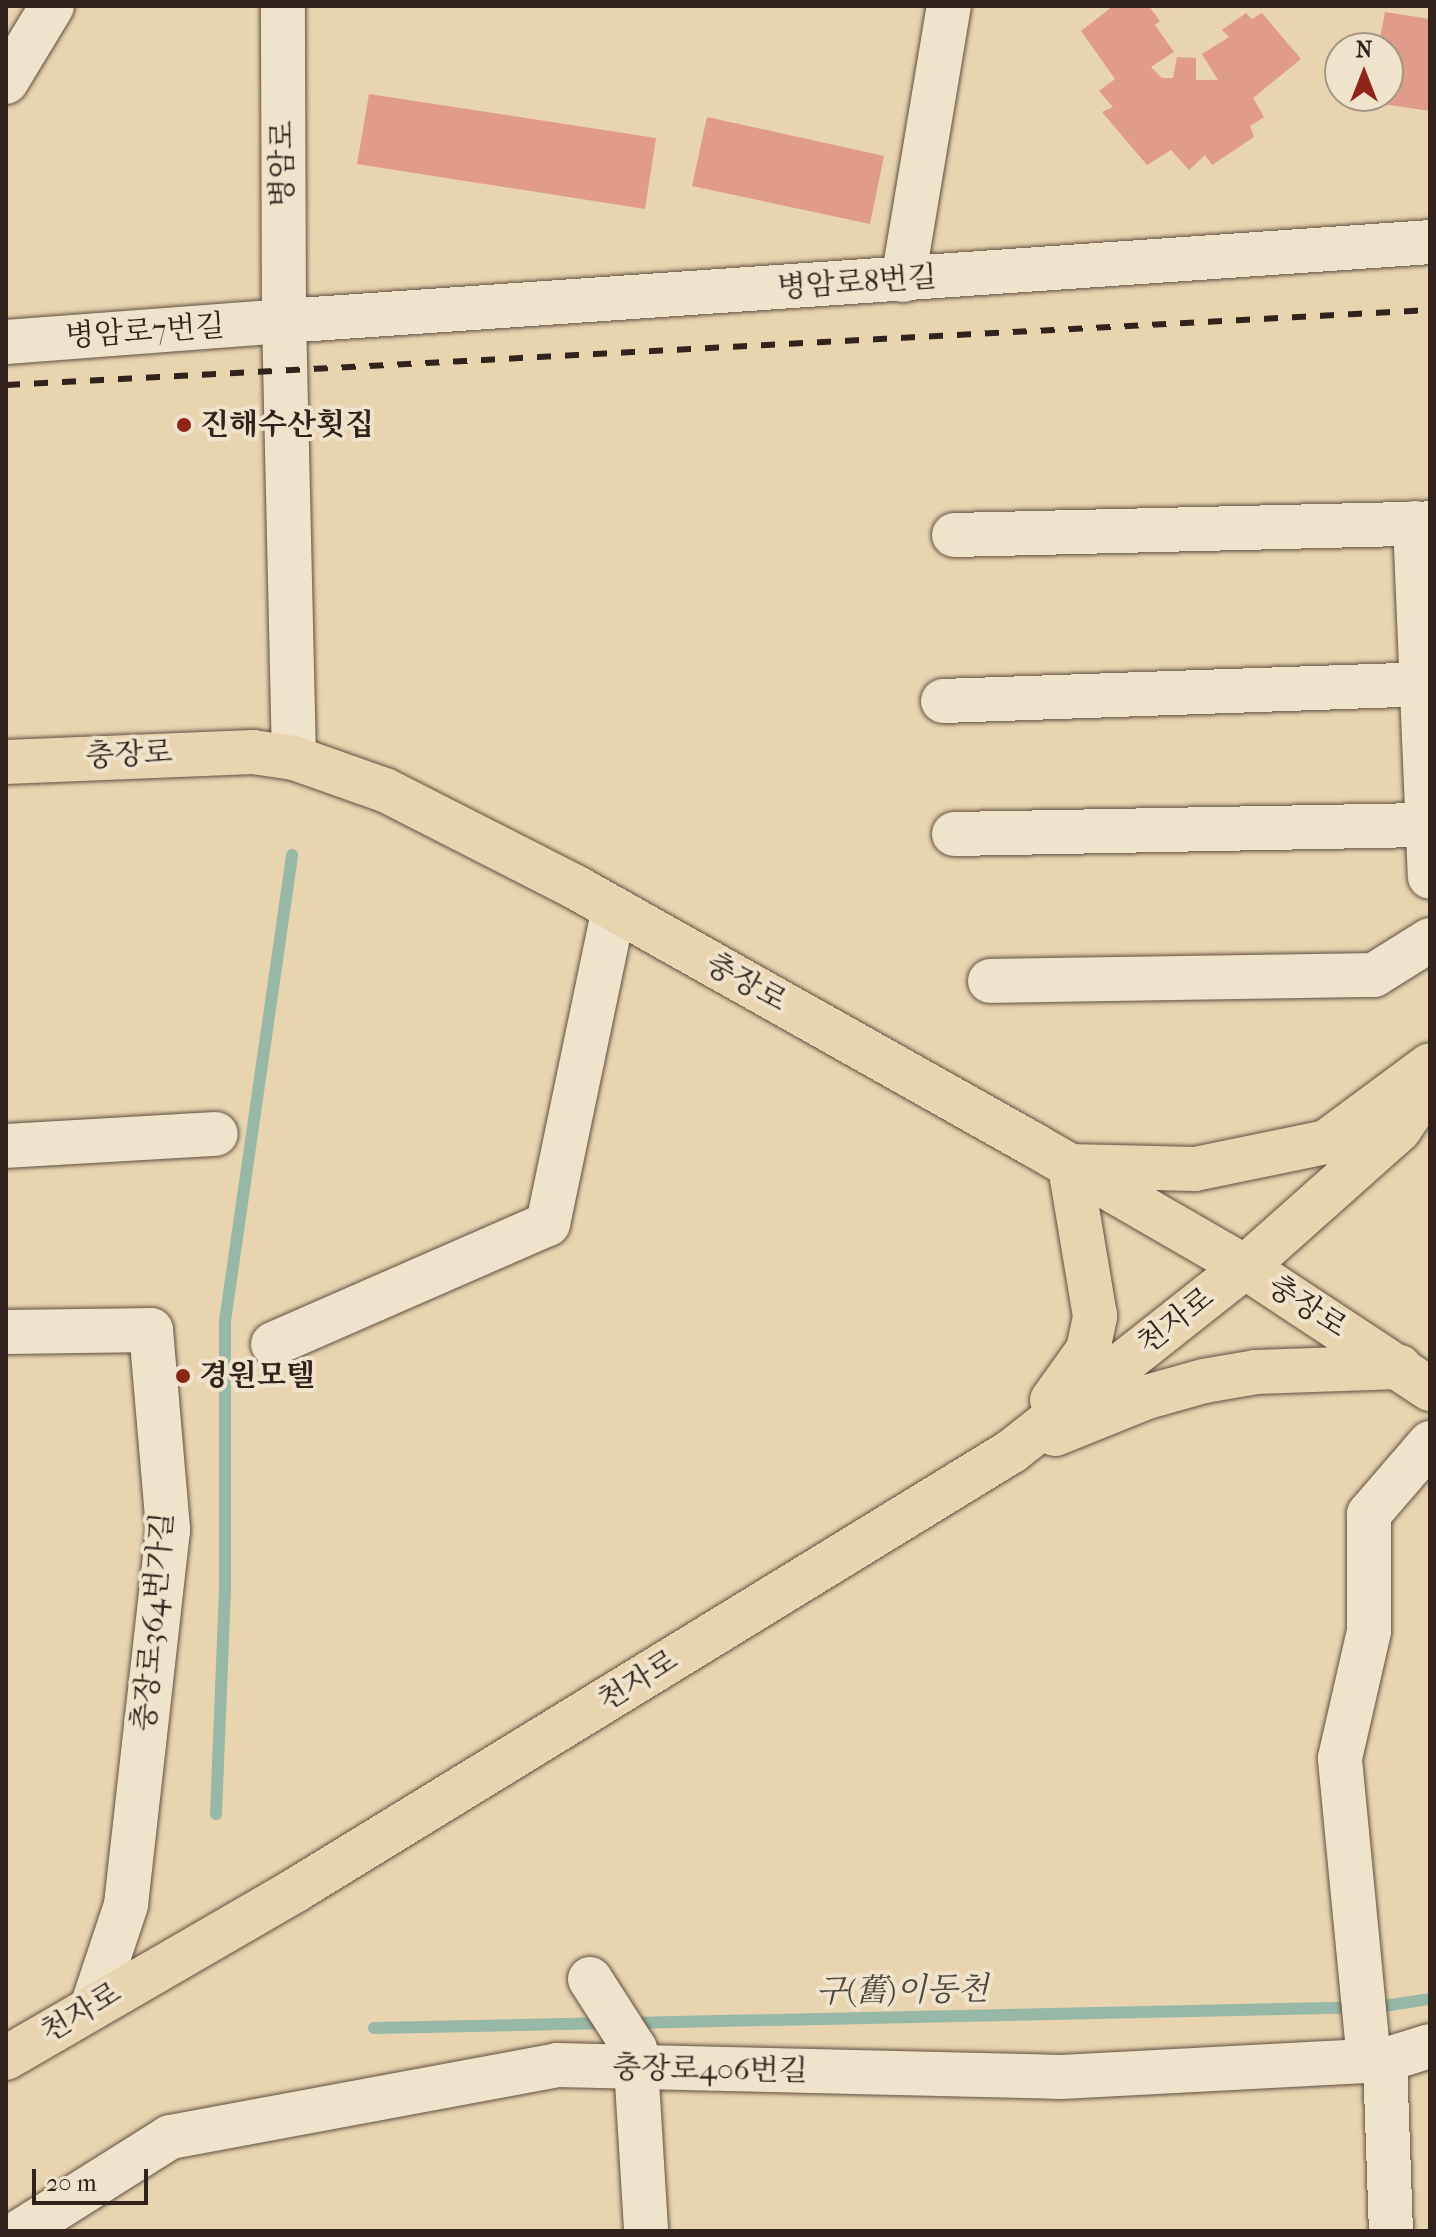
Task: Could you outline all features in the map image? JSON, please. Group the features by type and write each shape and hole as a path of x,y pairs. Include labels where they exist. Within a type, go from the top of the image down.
{"main road":[{"name":"충장로","path":"6,762 191,752 294,758 438,814 614,909 1245,1267 1415,1378"},
{"path":"1012,1451 1088,1350 1093,1327 1093,1281 1079,1233 1070,1166 1195,1169 1326,1142 1430,1065"},
{"name":"천자로","path":"6,2058 93,2004 294,1891 1012,1451 1245,1267 1415,1119 1430,1084"},
{"path":"1012,1451 1147,1397 1204,1381 1256,1372 1415,1378"}],"street":[{"path":"6,82 52,6"},
{"name":"병암로","path":"283,6 284,321 294,758"},
{"path":"903,280 949,6"},
{"name":"병암로8번길","path":"284,321 1430,242"},
{"name":"병암로7번길","path":"6,342 284,321"},
{"path":"954,535 1422,523 1430,877"},
{"path":"943,701 1424,685"},
{"path":"954,834 1427,825"},
{"path":"273,1344 548,1224 614,909"},
{"path":"990,981 1374,975 1430,940"},
{"path":"6,1146 216,1134"},
{"name":"충장로364번가길","path":"6,1332 151,1330 168,1530 126,1905 93,2004"},
{"path":"1391,2231 1340,1758 1369,1631 1369,1514 1430,1443"},
{"path":"599,1992 634,2059 646,2231"},
{"name":"충장로406번길","path":"21,2231 170,2137 557,2065 634,2059 1061,2077 1430,2046"}],"building":[{"path":"1113,6 1149,6 1160,21 1155,25 1174,52 1151,67 1162,78 1173,78 1177,57 1196,58 1196,80 1218,80 1202,54 1229,37 1222,30 1246,13 1252,19 1262,13 1301,59 1253,98 1264,117 1250,126 1254,137 1212,165 1205,155 1189,170 1171,150 1147,165 1102,112 1113,107 1099,91 1115,79 1081,31"},
{"path":"1385,12 1430,19 1430,111 1404,107 1404,32 1381,32"},
{"path":"369,94 656,138 645,209 357,164"},
{"path":"707,117 884,156 870,224 692,186"}],"waterway":[{"path":"216,1814 225,1592 225,1321 292,855"},
{"name":"구(舊)이동천","path":"630,2023 1377,2007 1430,1999"},
{"name":"구(舊)이동천","path":"374,2028 608,2023"}],"railway":[{"path":"6,385 1430,310"}],"place":[{"name":"진해수산횟집","path":"184,425"},
{"name":"경원모텔","path":"183,1376"}]}
